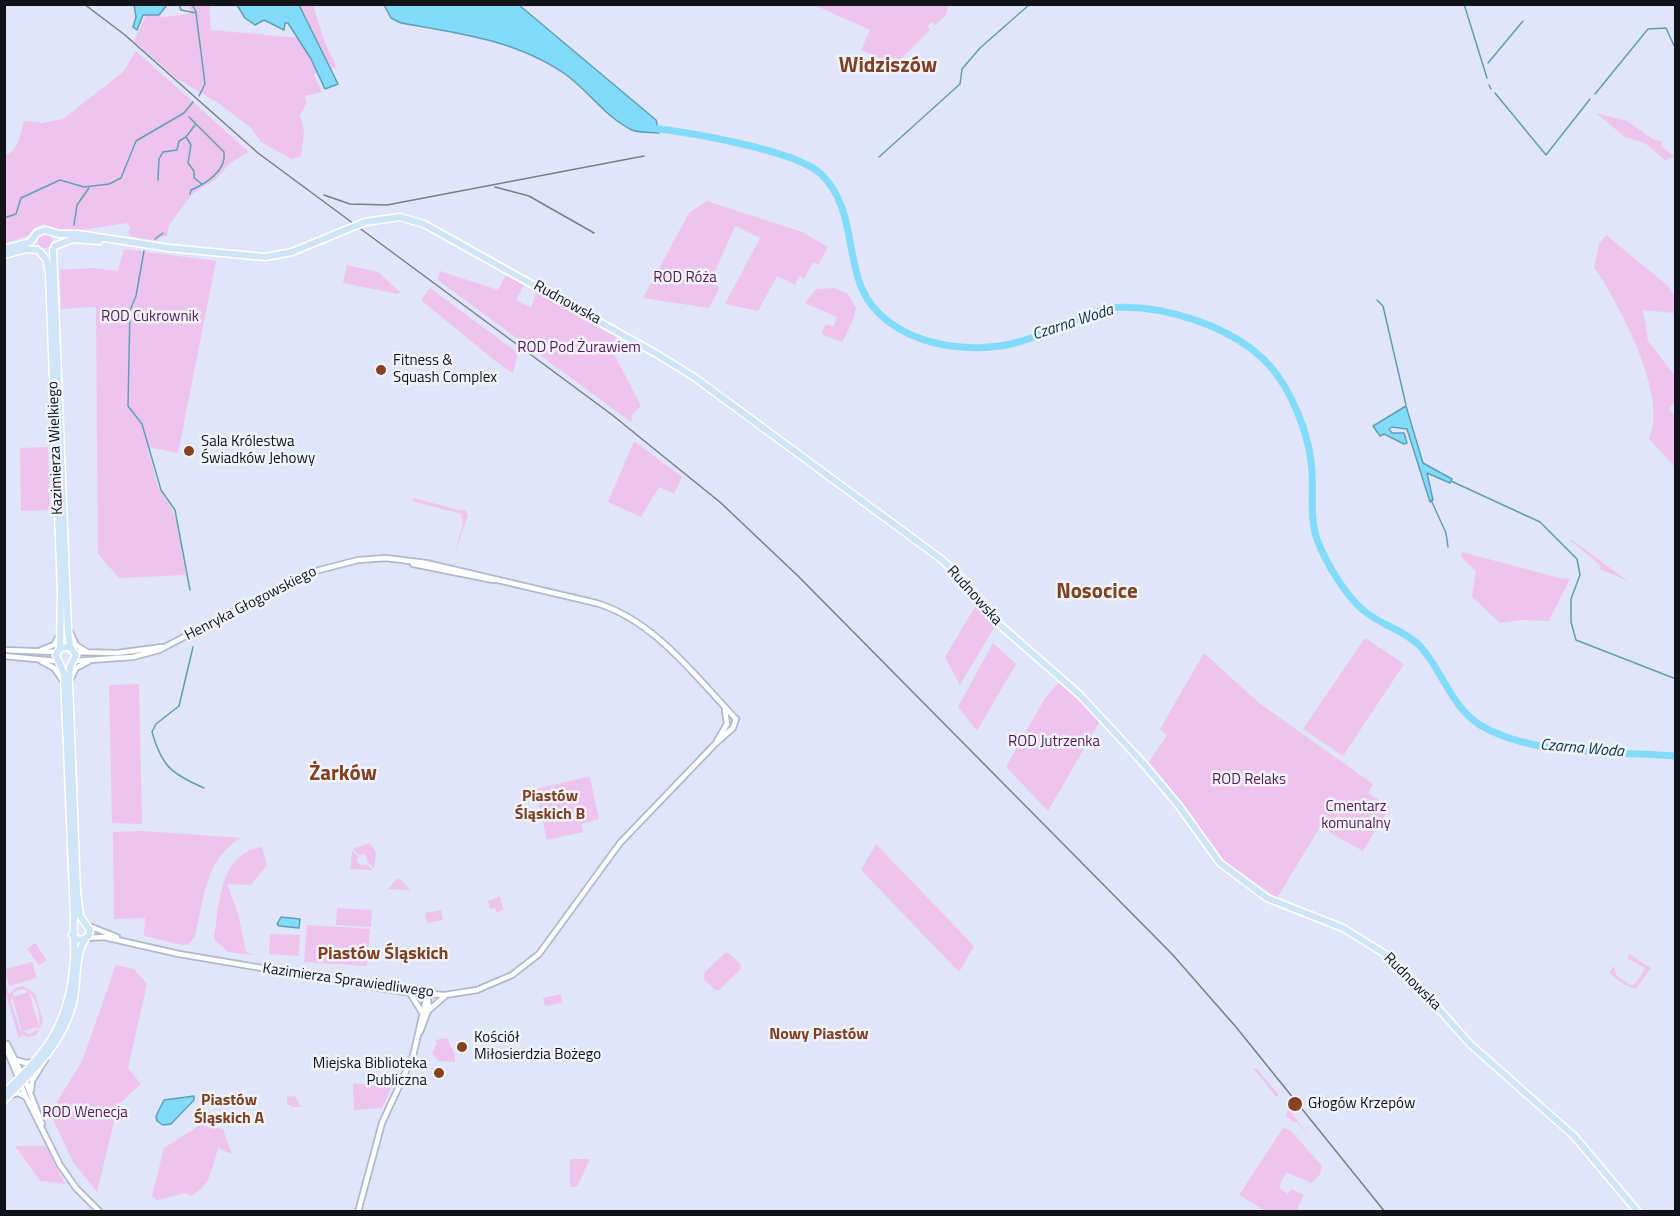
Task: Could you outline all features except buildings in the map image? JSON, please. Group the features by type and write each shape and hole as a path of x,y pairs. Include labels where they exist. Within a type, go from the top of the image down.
{"main road":[{"name":"Rudnowska","path":"54,248 77,239 265,257 292,252 365,222 400,217 424,224 655,353 694,377 941,559 962,578 1000,625 1080,695 1142,762 1179,806 1220,863 1267,898 1343,928 1392,960 1420,986 1470,1044 1574,1136 1638,1212"},
{"path":"4,249 27,243 41,231 53,233 56,240 54,248 47,253 26,249 4,255"},
{"name":"Rudnowska","path":"53,233 78,234 148,245"},
{"path":"34,238 38,251"},
{"name":"Kazimierza Wielkiego","path":"54,248 65,625 58,650 59,663"},
{"name":"Kazimierza Wielkiego","path":"38,251 46,259 49,273 65,625 73,649 73,662"},
{"path":"58,650 73,649"},
{"path":"6,1096 43,1059 61,1035 71,1011 80,951 90,933 80,914 77,892 67,682 59,663 73,662 67,682 74,958 69,997 60,1025 43,1059"},
{"path":"72,931 78,922 87,924"},
{"path":"72,931 78,940 87,938"}],"street":[{"name":"Henryka Głogowskiego","path":"73,662 140,656 171,645 288,582 325,566 367,559 402,560 599,604 629,618 655,636 736,719"},
{"path":"28,652 45,650 54,645 65,625"},
{"path":"65,625 76,645 90,653"},
{"name":"Henryka Głogowskiego","path":"73,649 90,653 129,652 171,645"},
{"path":"4,650 28,652 58,650"},
{"path":"4,656 59,663"},
{"path":"30,659 52,666 67,682 79,665 97,659"},
{"path":"724,708 728,717 726,726"},
{"name":"Kazimierza Sprawiedliwego","path":"716,742 726,726 736,719"},
{"name":"Kazimierza Sprawiedliwego","path":"87,938 125,941 179,954 410,993 447,995 485,988 512,975 534,959 620,843 716,742 733,728 736,719"},
{"name":"Kazimierza Sprawiedliwego","path":"87,924 125,941"},
{"path":"410,993 418,1002 421,1012"},
{"path":"358,1212 382,1123 410,1065 428,1011 427,995"},
{"path":"419,1033 421,1012 427,995"},
{"path":"428,1011 447,995"},
{"path":"4,1042 16,1060 26,1097 67,1177 100,1212"},
{"path":"4,1042 22,1080 31,1093 45,1133"},
{"path":"16,1060 26,1064 43,1059"},
{"path":"31,1093 32,1081 43,1059"},
{"path":"6,1096 18,1094 26,1097"}],"green space":[{"path":"190,4 209,5 211,30 300,38 318,73 314,75 322,92 305,96 307,103 300,115 304,132 301,156 292,159 261,142 251,128 218,103 176,78 134,41 146,15 164,17 189,14"},
{"path":"299,5 313,5 325,43 337,67 331,69"},
{"path":"814,5 948,5 946,15 935,25 932,22 927,26 930,30 895,65 861,50 870,30"},
{"path":"136,51 249,152 230,163 216,179 192,194 169,225 167,236 160,237 157,241 130,236 128,232 131,228 127,223 81,230 58,229 43,224 34,228 27,236 5,243 5,155 16,146 24,121 42,123 63,119 123,72"},
{"path":"1596,113 1627,121 1653,139 1663,142 1661,146 1675,157 1668,158 1666,161 1645,143 1625,137"},
{"name":"ROD Róża","path":"707,201 802,232 828,247 818,265 813,262 804,279 799,276 795,285 777,276 758,311 725,304 760,238 735,226 712,278 719,289 709,308 643,298 689,213"},
{"path":"42,234 48,234 52,241 48,248 42,248 38,244 38,238"},
{"path":"1606,235 1668,286 1675,298 1675,313 1643,310 1648,341 1675,376 1675,402 1669,409 1675,416 1675,467 1649,439 1653,421 1652,399 1647,375 1628,326 1594,267 1599,244"},
{"name":"ROD Cukrownik","path":"124,249 216,261 178,453 147,447 158,487 172,509 177,523 186,575 119,578 98,554 96,307 61,309 60,270 93,268 118,271"},
{"path":"347,265 378,272 400,292 398,294 343,283"},
{"name":"ROD Pod Żurawiem","path":"440,271 498,290 506,275 524,285 516,300 531,308 536,292 616,337 611,348 641,406 633,414 631,422 438,280"},
{"path":"430,288 518,353 513,373 421,300"},
{"path":"834,288 848,294 856,308 852,323 842,342 821,334 826,324 834,327 837,317 805,303 816,289"},
{"path":"634,441 682,477 674,494 659,487 641,517 608,502"},
{"path":"48,447 50,510 21,511 20,448"},
{"path":"413,498 465,510 468,515 455,553 463,523 461,514 412,501"},
{"path":"1570,540 1628,581 1600,569 1600,565"},
{"path":"1462,552 1570,579 1549,621 1522,620 1500,623 1472,597 1476,571 1461,557"},
{"path":"976,605 995,626 960,685 945,657"},
{"path":"1365,638 1404,664 1343,756 1303,729"},
{"path":"993,643 1016,664 977,731 958,707"},
{"name":"ROD Relaks","path":"1204,653 1259,703 1373,784 1368,793 1390,807 1363,851 1320,827 1277,898 1223,860 1181,801 1149,762 1167,735 1160,729"},
{"name":"ROD Jutrzenka","path":"1059,682 1100,721 1048,811 1006,767 1045,698"},
{"path":"139,684 142,824 112,823 109,685"},
{"path":"590,778 599,819 581,824 583,832 547,840 535,789"},
{"path":"143,831 241,838 229,846 213,868 204,894 195,936 190,943 182,945 144,936 145,918 114,919 113,832"},
{"path":"370,843 376,853 374,868 368,863 365,854 359,855 353,849"},
{"path":"876,844 974,946 959,972 861,870"},
{"path":"262,847 267,865 251,885 227,884 238,913 246,952 254,955 228,952 214,939 224,882 237,859"},
{"path":"352,851 358,856 357,862 361,865 366,864 373,870 350,869"},
{"path":"398,878 400,879 410,890 388,889"},
{"path":"500,896 503,909 497,913 495,908 490,909 488,901"},
{"path":"337,908 372,910 371,927 336,925"},
{"path":"441,910 443,920 427,923 425,913"},
{"path":"307,925 370,929 367,966 304,962"},
{"path":"270,934 300,935 299,956 269,954"},
{"path":"35,943 47,960 39,965 27,949"},
{"path":"725,953 729,953 741,965 741,969 719,990 715,990 704,979 705,972"},
{"path":"1629,954 1651,968 1636,989 1625,985 1609,973 1614,966 1616,975 1630,985 1636,983 1645,968 1628,959"},
{"path":"32,962 37,978 9,986 5,969"},
{"name":"ROD Wenecja","path":"116,965 134,969 147,984 128,1068 141,1084 118,1105 97,1192 73,1162 50,1113 82,1061"},
{"path":"5,981 9,995 15,988 23,986 35,993 43,1021 36,1035 29,1037 21,1035 19,1039 5,991","holes":["23,989 28,991 35,1000 40,1019 38,1029 30,1034 20,1030 11,1002 14,992"]},
{"path":"29,992 39,1027 22,1031 12,997"},
{"path":"561,994 562,1003 545,1006 543,998"},
{"path":"447,1038 455,1055 455,1062 439,1061 432,1054 437,1042 435,1040"},
{"path":"1256,1068 1279,1095 1276,1097 1254,1069"},
{"path":"353,1083 391,1088 382,1108 354,1110"},
{"path":"295,1096 301,1107 292,1107 287,1104 287,1097"},
{"path":"1288,1108 1311,1139 1297,1122 1293,1122 1286,1116"},
{"path":"200,1125 223,1129 232,1154 218,1148 207,1182 198,1192 191,1196 186,1193 157,1200 152,1196 164,1148"},
{"path":"1283,1128 1290,1130 1322,1166 1320,1174 1312,1183 1286,1172 1279,1187 1288,1194 1291,1189 1304,1195 1296,1211 1266,1211 1239,1195"},
{"path":"15,1146 46,1146 65,1184 40,1181"},
{"path":"570,1159 590,1159 577,1187 570,1187"}],"water":[{"path":"134,5 167,5 159,15 143,15 137,30 133,27 136,17"},
{"path":"237,5 299,5 338,84 325,89 311,59 288,23 285,23 284,30 264,20 255,25 245,18"},
{"path":"384,5 519,5 656,120 659,133 635,131 622,125 565,74 527,53 444,30 401,23 391,18"},
{"path":"1406,406 1423,463 1452,479 1450,483 1427,473 1433,500 1430,502 1407,429 1392,427 1389,429 1392,433 1404,433 1407,443 1404,444 1384,434 1380,436 1373,426"},
{"path":"281,917 300,919 299,928 279,926 277,924"},
{"path":"194,1096 194,1100 171,1124 163,1125 157,1121 156,1116 164,1100"}],"waterway":[{"path":"179,4 181,10 196,13 205,84 199,96"},
{"path":"192,4 196,12"},
{"path":"879,157 960,84 962,69 980,48 1030,4"},
{"path":"1464,4 1487,78"},
{"path":"1488,63 1523,21"},
{"path":"1595,94 1648,29 1666,28 1676,50"},
{"path":"1489,85 1491,89"},
{"path":"1495,93 1546,155 1590,99"},
{"path":"4,218 16,214 21,198 60,180 84,187 109,184 121,178 136,141 184,113 193,102"},
{"path":"189,117 224,152 219,171 191,190 190,194"},
{"path":"195,125 186,137 191,145 188,163 194,171 194,178 202,184"},
{"name":"Czarna Woda","path":"651,128 714,138 766,150 808,165 821,174 843,209 854,264 868,299 882,317 901,330 923,339 970,348 993,347 1027,340 1108,308 1129,307 1151,309 1195,320 1237,339 1270,366 1285,387 1297,411 1306,436 1311,461 1312,512 1315,532 1337,579 1363,610 1406,635 1420,646 1461,708 1470,717 1480,725 1501,735 1549,748 1676,756"},
{"path":"158,180 159,159 163,152 177,150 179,141 186,137"},
{"path":"74,225 77,205 89,188"},
{"path":"155,239 163,233"},
{"path":"144,251 136,296 130,310 128,406 142,424 161,490 175,510 190,590"},
{"path":"1377,300 1383,306 1406,405"},
{"path":"1451,481 1540,522 1577,559 1580,575 1571,599 1571,622 1576,640 1676,679"},
{"path":"1431,500 1446,533 1448,547"},
{"path":"193,647 179,706 156,724 152,732 160,754 170,768 204,788"}],"railway":[{"path":"84,4 125,35 258,153 611,414 721,503 798,576 1172,954 1236,1027 1385,1212"},
{"path":"324,195 350,204 387,205 644,156"},
{"path":"495,187 529,196 594,233"}],"place":[{"name":"Fitness & Squash Complex","path":"381,370"},
{"name":"Sala Królestwa Świadków Jehowy","path":"189,451"},
{"name":"Kościół Miłosierdzia Bożego","path":"462,1047"},
{"name":"Miejska Biblioteka Publiczna","path":"439,1073"},
{"name":"Głogów Krzepów","path":"1295,1104"}],"district":[{"name":"Widziszów","path":"888,67"},
{"name":"Nosocice","path":"1097,593"},
{"name":"Żarków","path":"343,775"},
{"name":"Piastów Śląskich B","path":"550,806"},
{"name":"Piastów Śląskich","path":"383,955"},
{"name":"Nowy Piastów","path":"819,1035"},
{"name":"Piastów Śląskich A","path":"229,1110"}],"park label":[{"name":"Cmentarz komunalny","path":"1356,816"}]}
